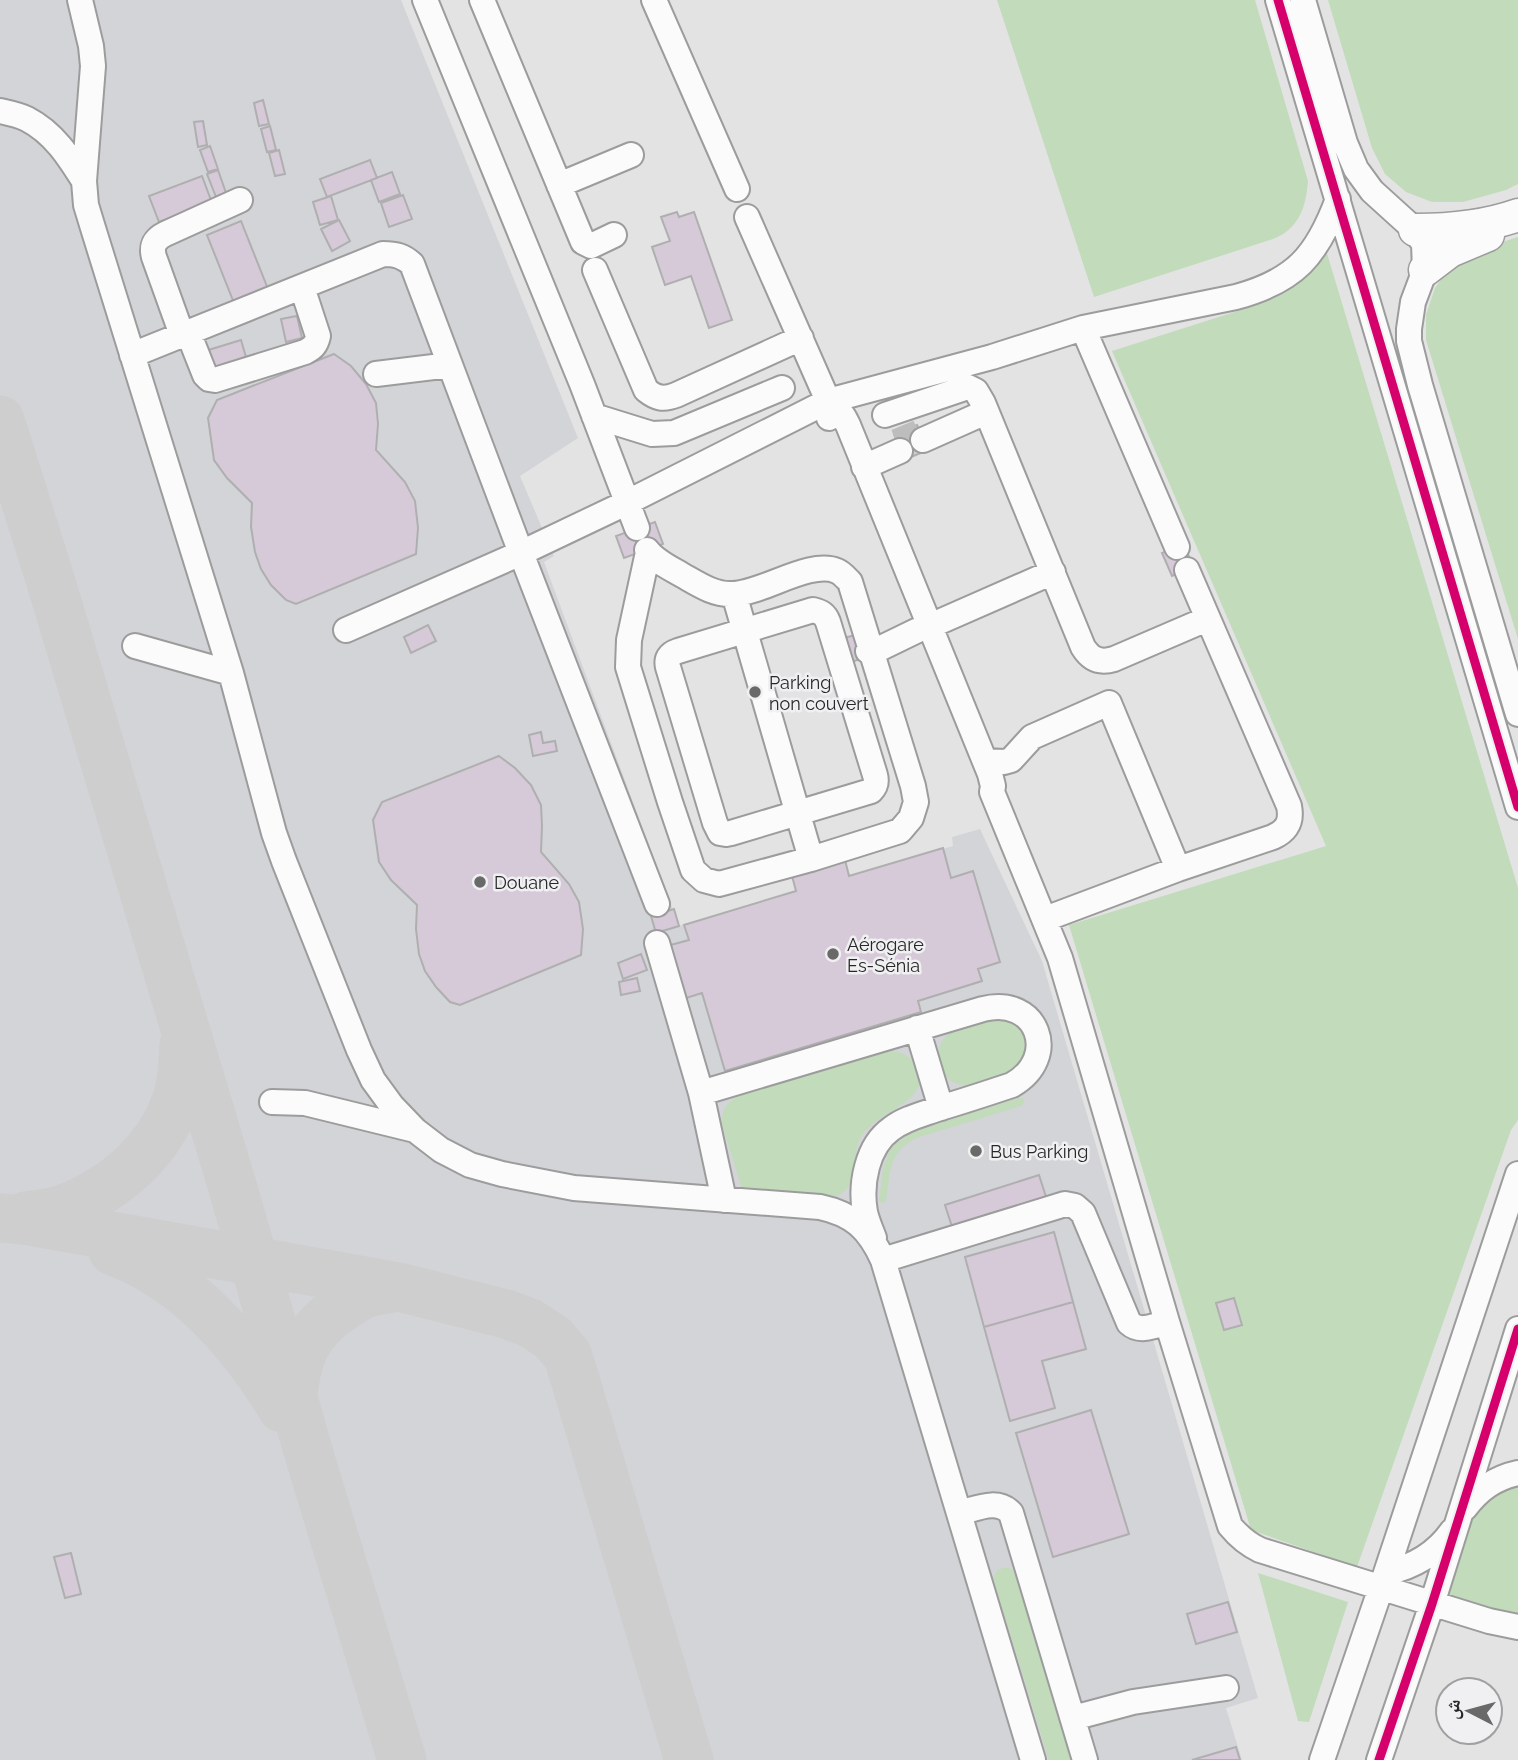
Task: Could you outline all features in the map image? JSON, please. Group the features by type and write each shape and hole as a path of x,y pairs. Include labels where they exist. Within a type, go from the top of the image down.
{"main road":[{"path":"1415,230 1452,230 1481,226 1518,215"},
{"path":"1425,271 1450,251 1464,244 1518,225"}],"street":[{"path":"80,0 90,37 93,66 84,181 86,205 231,673 274,833 373,1080 392,1106 415,1130 441,1150 470,1165 574,1188 820,1207 837,1211 865,1228 879,1252"},
{"path":"425,0 644,544 663,563 709,590 734,594 825,568 839,572 850,582 856,651 865,744 877,781 875,787 871,791 726,834 717,829 668,667 669,656 813,610 820,611 856,651 897,733 916,802 911,818 900,831 719,884 704,880 693,870 640,710 627,654 644,544"},
{"path":"482,0 583,242 591,246 614,235"},
{"path":"654,0 737,189"},
{"path":"1278,0 1518,807"},
{"path":"1303,0 1353,162 1372,191 1415,230 1424,244 1425,271 1413,302 1409,341 1518,714"},
{"path":"0,111 25,118 47,131 67,154 84,181"},
{"path":"559,185 631,155"},
{"path":"240,200 159,237 152,250 205,375 215,380 312,349 318,336 302,287"},
{"path":"346,630 521,553 828,401 981,360 1083,328 1236,297 1273,284 1297,268 1315,248 1338,200"},
{"path":"747,217 828,401 833,433 954,703 978,779 992,792"},
{"path":"132,355 383,254 404,257 412,264 657,904"},
{"path":"595,270 646,390 655,397 666,399 676,396 802,338"},
{"path":"1083,328 1177,547"},
{"path":"376,374 450,365"},
{"path":"1396,393 1420,385"},
{"path":"885,415 968,387 976,391 985,407 1083,647 1095,660 1105,662 1114,659 1207,619"},
{"path":"594,416 653,434 674,433 782,388"},
{"path":"828,401 844,415 923,629"},
{"path":"922,435 985,407"},
{"path":"863,462 898,446"},
{"path":"1045,919 1282,833 1289,825 1289,806 1186,570"},
{"path":"856,651 923,629 1053,572"},
{"path":"734,594 811,859"},
{"path":"135,646 231,673"},
{"path":"640,710 678,700"},
{"path":"954,703 985,761 992,780 992,792 1060,958 1230,1526 1248,1545 1260,1550 1384,1580 1432,1604 1518,1627"},
{"path":"985,761 1011,760 1032,737 1109,703 1178,869"},
{"path":"865,744 897,733"},
{"path":"670,802 705,792"},
{"path":"657,943 701,1093 724,1200"},
{"path":"701,1093 995,1006 1020,1012 1030,1021 1037,1033 1037,1058 1032,1070 1023,1079 1013,1085 900,1122 879,1139 868,1164 864,1200 865,1214 879,1252 1033,1760"},
{"path":"917,1028 941,1108"},
{"path":"272,1102 292,1101 318,1105 415,1130"},
{"path":"1322,1760 1518,1174"},
{"path":"879,1252 1065,1203 1075,1206 1083,1213 1129,1323 1139,1328 1167,1322"},
{"path":"1379,1760 1432,1604 1518,1329"},
{"path":"1384,1580 1427,1556 1447,1538 1482,1489 1496,1479 1518,1473"},
{"path":"959,1513 998,1504 1011,1513 1084,1760"},
{"path":"1073,1718 1133,1702 1226,1688"}],"shaded area":[{"path":"0,0 401,0 578,438 520,476 554,556 544,562 679,926 796,892 792,876 845,860 850,876 953,846 952,837 980,829 1042,961 1258,1698 1226,1708 1242,1760 0,1760"}],"green space":[{"path":"997,0 1255,0 1308,181 1303,208 1295,223 1273,239 1094,297"},
{"path":"1328,0 1518,0 1518,184 1463,202 1432,202 1406,192 1385,174 1372,148"},
{"path":"1518,237 1518,639 1426,340 1426,315 1435,288 1449,268 1484,248"},
{"path":"1326,250 1518,888 1518,1120 1511,1130 1357,1567 1251,1530 1069,925 1326,846 1112,351 1247,308 1274,296"},
{"path":"1003,1017 1027,1030 1029,1056 1005,1076 973,1084 954,1083 943,1072 938,1057 939,1049 947,1035 966,1025"},
{"path":"893,1051 914,1062 920,1078 918,1087 913,1095 867,1129 861,1137 852,1177 845,1190 839,1195 821,1198 743,1192 722,1124 724,1110 732,1100 741,1095"},
{"path":"1019,1098 1025,1101 1021,1106 916,1138 907,1144 895,1157 892,1165 886,1201 879,1201 883,1168 889,1151 896,1143 914,1131"},
{"path":"1518,1484 1518,1616 1501,1615 1448,1595 1465,1538 1478,1511 1497,1493"},
{"path":"1010,1568 1015,1573 1071,1760 1049,1760 993,1578 997,1571"},
{"path":"1258,1573 1348,1602 1309,1722 1298,1721"}],"building":[{"path":"263,100 269,124 259,126 254,103"},
{"path":"203,121 207,145 198,147 194,122"},
{"path":"270,126 276,150 267,152 261,129"},
{"path":"210,146 218,169 208,172 200,150"},
{"path":"279,150 285,174 275,176 269,153"},
{"path":"370,160 377,178 327,197 320,179"},
{"path":"218,170 226,193 216,197 207,174"},
{"path":"392,172 400,194 379,202 371,180"},
{"path":"202,176 212,203 159,222 149,196"},
{"path":"403,195 412,219 389,227 381,203"},
{"path":"331,196 338,220 320,225 313,202"},
{"path":"677,212 679,217 694,212 732,320 709,328 691,276 665,285 652,247 670,241 661,217"},
{"path":"339,220 350,241 332,251 321,229"},
{"path":"241,221 270,294 236,308 207,235"},
{"path":"297,316 302,338 286,342 281,319"},
{"path":"241,340 248,364 210,376 202,352"},
{"path":"334,354 351,366 366,384 376,403 376,450 405,482 415,501 418,528 416,554 296,604 286,600 271,585 261,569 251,527 252,503 227,478 214,460 208,418 217,400"},
{"path":"917,425 928,450 904,460 894,434"},
{"path":"655,522 663,544 624,558 616,536"},
{"path":"1184,544 1193,567 1172,576 1162,553"},
{"path":"428,625 436,641 411,653 404,637"},
{"path":"863,633 870,656 851,662 844,638"},
{"path":"541,732 543,743 555,741 557,751 533,756 529,735"},
{"name":"Douane","path":"499,756 531,785 541,805 541,852 569,884 579,902 583,929 581,955 460,1005 450,1002 425,971 419,954 417,905 391,880 379,862 373,820 382,802"},
{"name":"Aérogare Es-Sénia","path":"943,848 951,878 973,871 1000,962 978,969 982,981 918,1001 921,1012 725,1071 702,993 683,999 667,946 689,940 684,925 796,891 792,876 845,860 849,876"},
{"path":"674,909 679,926 656,933 651,916"},
{"path":"641,954 647,970 623,979 618,963"},
{"path":"637,978 640,991 621,995 619,982"},
{"path":"1039,1175 1048,1203 954,1233 945,1205"},
{"path":"1054,1232 1073,1302 984,1327 965,1257"},
{"path":"1234,1298 1242,1325 1224,1330 1216,1303"},
{"path":"1073,1302 1086,1349 1042,1361 1055,1408 1010,1421 984,1327"},
{"path":"1091,1410 1129,1534 1053,1557 1016,1433"},
{"path":"71,1553 81,1594 65,1598 54,1557"},
{"path":"1228,1602 1237,1632 1196,1644 1187,1614"},
{"path":"1236,1747 1240,1760 1192,1760"}],"taxiway":[{"path":"0,420 232,1185 311,1461 402,1760"},
{"path":"26,1216 59,1210 80,1202 113,1182 142,1157 165,1126 176,1101 182,1078 184,1045"},
{"path":"0,1218 399,1287 506,1314 530,1323 553,1338 568,1356 689,1760"},
{"path":"113,1251 165,1278 210,1315 249,1359 282,1408"},
{"path":"293,1396 300,1359 317,1328 361,1296 398,1287"}],"tunnel":[{"path":"896,441 920,431"}],"cycle path":[{"path":"1278,0 1518,807"},
{"path":"1379,1760 1432,1604 1518,1329"}],"place":[{"name":"Parking non couvert","path":"755,692"},
{"name":"Douane","path":"480,882"},
{"name":"Aérogare Es-Sénia","path":"833,954"},
{"name":"Bus Parking","path":"976,1151"}]}
